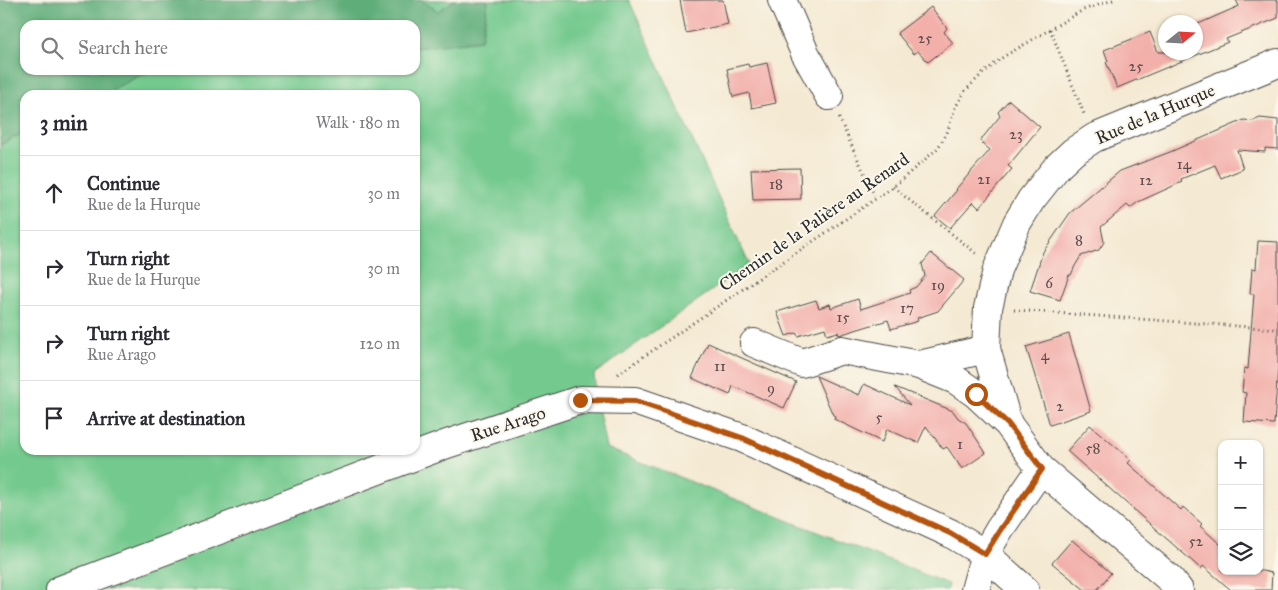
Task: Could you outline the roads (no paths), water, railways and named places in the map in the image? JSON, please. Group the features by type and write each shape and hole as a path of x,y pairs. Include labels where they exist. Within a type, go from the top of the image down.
{"street":[{"path":"782,0 806,53 829,96"},
{"name":"Rue de la Hurque","path":"1008,424 986,349 988,308 997,270 1017,223 1031,200 1057,167 1094,138 1278,63"},
{"name":"Rue de la Hurque","path":"754,343 802,363 842,350 919,364 956,380 976,394 1008,424 1042,469 1170,579 1179,590"},
{"name":"Rue de la Hurque","path":"919,364 986,349"},
{"name":"Rue Arago","path":"420,454 580,400 635,401 742,438 950,533 985,554 1025,590"},
{"name":"Rue Arago","path":"60,590 418,455"},
{"path":"975,590 985,554 1042,469"}]}
